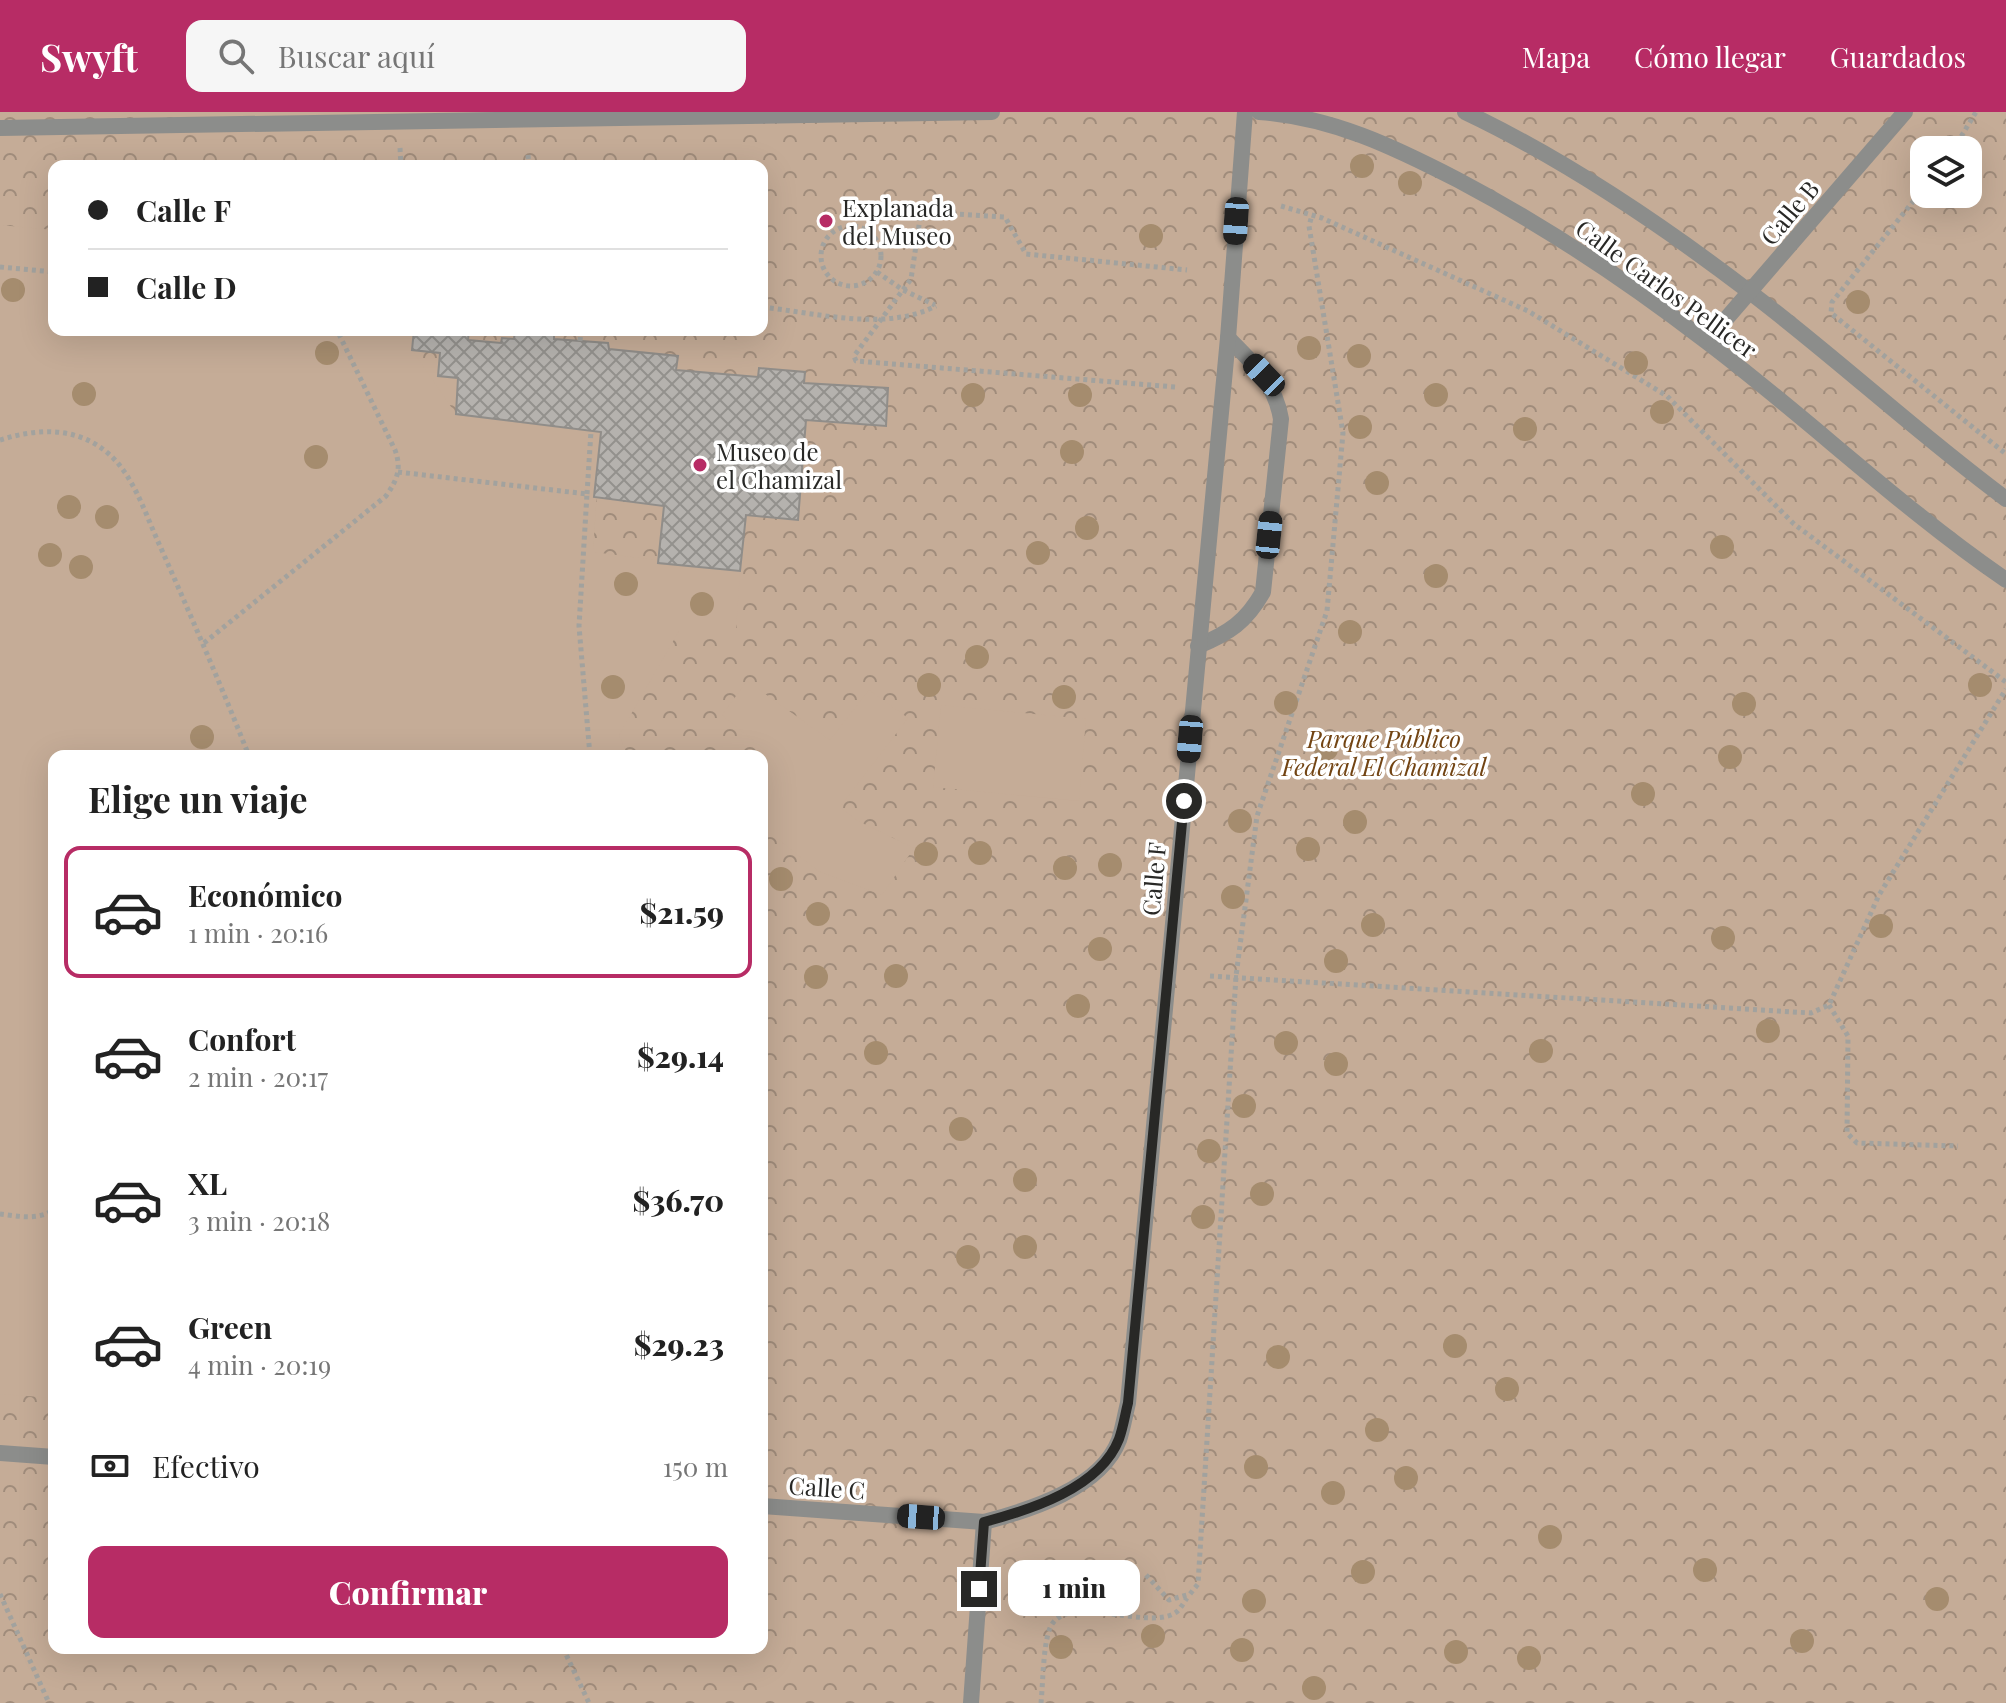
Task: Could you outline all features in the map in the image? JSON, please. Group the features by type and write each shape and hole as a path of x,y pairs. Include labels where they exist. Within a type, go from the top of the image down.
{"street":[{"path":"0,128 992,112"},
{"name":"Calle F","path":"984,1522 1016,1514 1085,1481 1106,1461 1118,1441 1128,1403 1228,338 1245,112"},
{"name":"Calle Carlos Pellicer","path":"1259,112 1336,125 1402,151 1515,210 1707,341 1948,540 2006,580"},
{"name":"Calle Carlos Pellicer","path":"1465,112 1591,183 1751,293 1936,447 2006,499"},
{"name":"Calle B","path":"1707,341 1905,112"},
{"path":"1198,646 1231,632 1249,616 1263,592 1281,419 1277,396 1264,375 1228,338"},
{"path":"0,1453 48,1457"},
{"name":"Calle C","path":"768,1506 984,1522"},
{"path":"971,1703 984,1522"}],"path":[{"path":"1961,136 1976,112"},
{"path":"528,155 528,160"},
{"path":"1910,205 1832,302 1831,313 2006,454"},
{"path":"1281,206 1312,215 1528,311 1667,396 1794,524 2006,682"},
{"path":"1175,387 856,361 854,356 913,272 921,212 1005,217 1026,254 1187,270"},
{"path":"1041,1703 1050,1628 1059,1616 1075,1611 1156,1618 1175,1613 1198,1584 1236,976 1257,816 1327,611 1343,433 1309,226 1312,215"},
{"path":"846,226 865,229 879,243 882,253 877,272 862,285 842,285 833,280 822,264 823,245 828,236 846,226"},
{"path":"0,267 48,271"},
{"path":"768,308 882,320 920,314 936,306 903,290 877,272"},
{"path":"204,643 386,496 398,472 395,450 340,336"},
{"path":"580,336 580,341"},
{"path":"589,750 579,626 591,431"},
{"path":"0,440 27,432 64,432 109,455 131,481 204,643 247,750"},
{"path":"398,472 587,494"},
{"path":"1210,976 1811,1013 1829,1005 1879,895 2006,689"},
{"path":"1829,1005 1848,1036 1847,1133 1857,1143 1958,1146"},
{"path":"0,1214 26,1217 48,1214"},
{"path":"1146,1575 1169,1600 1190,1594"},
{"path":"0,1594 49,1703"},
{"path":"566,1654 589,1703"}],"green space":[{"name":"Parque Público Federal El Chamizal","path":"0,112 2006,112 2006,1703 0,1703"},
{"path":"0,225 48,229 48,336 413,336 412,350 456,414 601,432 593,552 740,571 736,631 679,631 619,735 625,750 48,750 48,1398 0,1394"},
{"path":"747,681 830,740 869,690 908,718 840,807 858,821 914,848 882,895 818,871 768,831 768,750 722,715"},
{"path":"941,705 1086,719 1079,801 933,787"}],"building":[{"name":"Museo de el Chamizal","path":"413,336 468,336 468,340 501,343 502,338 514,339 514,336 554,336 554,339 608,343 609,349 678,356 676,370 758,377 759,368 805,372 804,383 888,388 886,426 806,420 798,520 746,515 740,571 658,563 664,506 594,497 601,432 456,414 458,378 438,376 440,353 412,350"}],"place":[{"name":"Explanada del Museo","path":"826,221"},
{"name":"Museo de el Chamizal","path":"700,465"}],"route":[{"path":"979,1589 984,1522 1016,1514 1085,1481 1106,1461 1118,1441 1128,1403 1184,801"}]}
